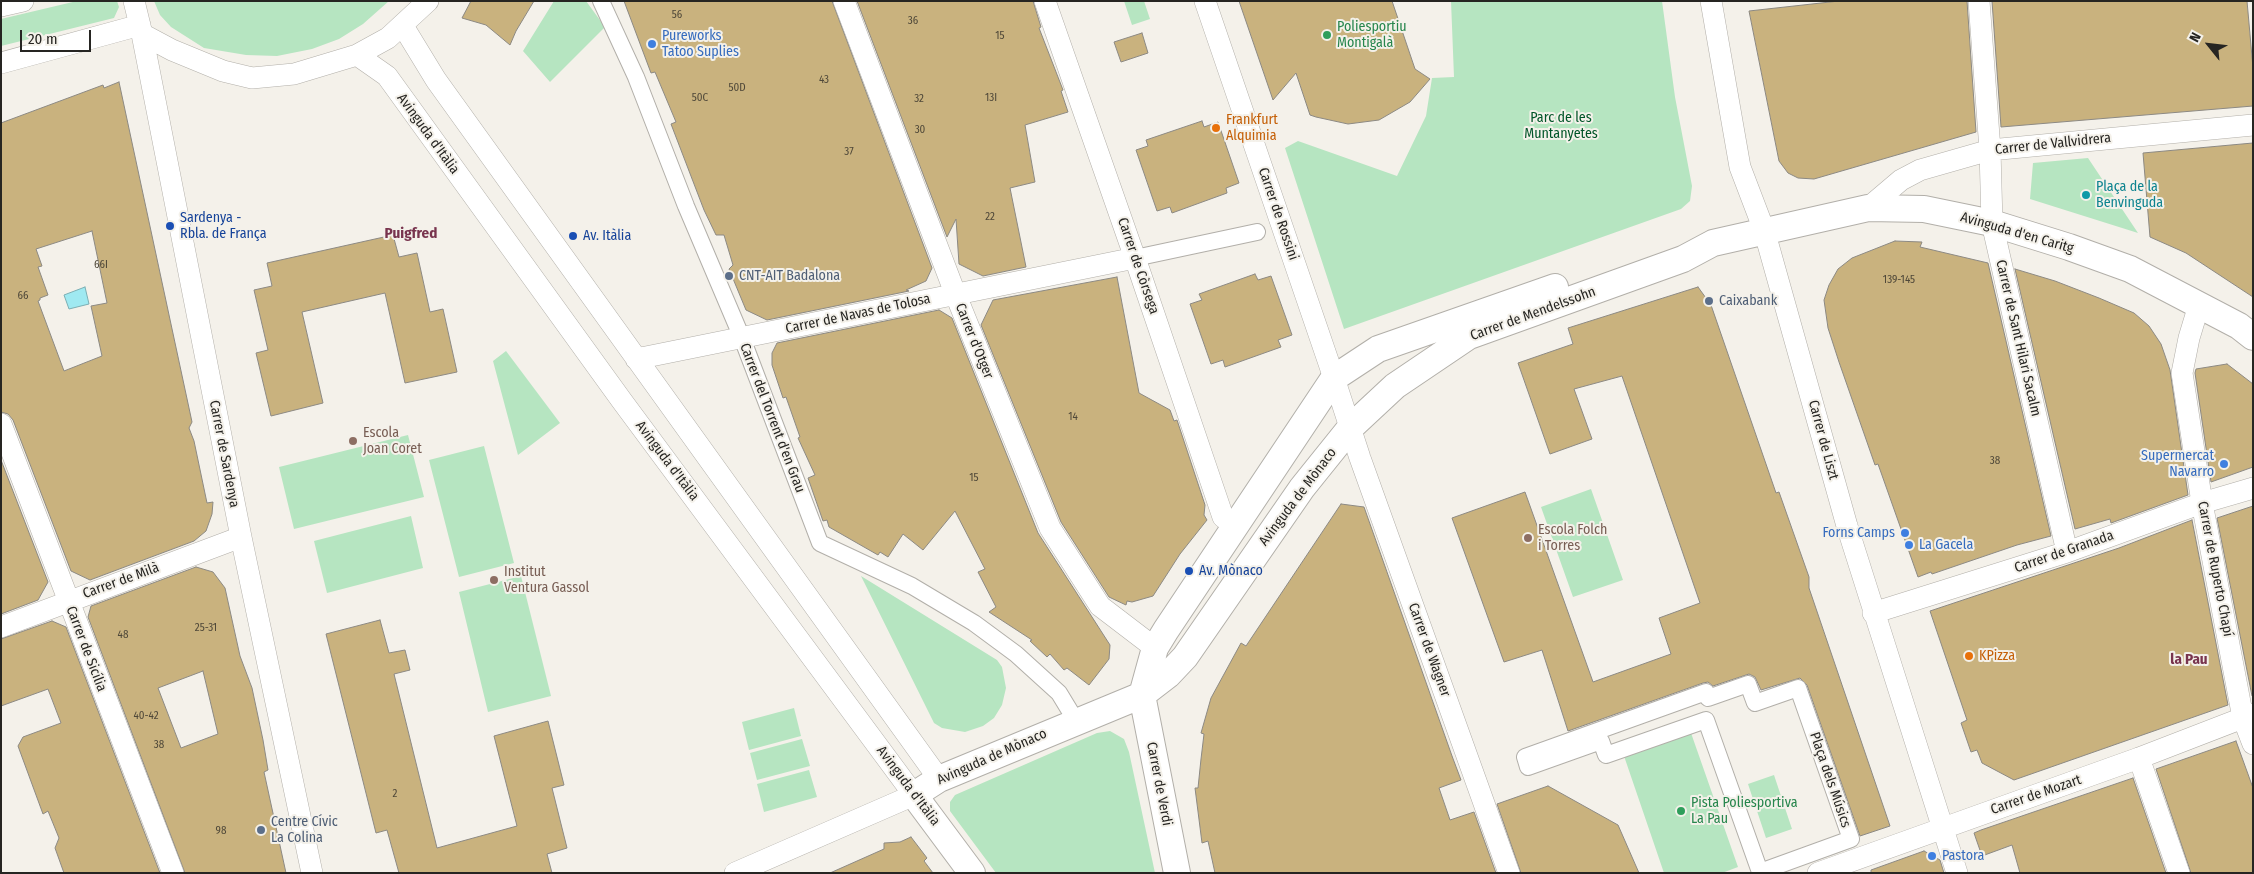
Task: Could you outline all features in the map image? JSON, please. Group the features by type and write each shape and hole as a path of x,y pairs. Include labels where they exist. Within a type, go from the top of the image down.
{"street":[{"path":"1,6 23,1"},
{"name":"Carrer de Sardenya","path":"134,1 240,537 312,873"},
{"path":"1,62 141,30 172,50 223,71 252,78 294,74 356,55 388,38 428,1"},
{"name":"Carrer del Torrent d'en Grau","path":"602,1 639,86 686,206 742,338 820,544 912,586 974,623 1016,654 1059,694 1076,721"},
{"name":"Carrer d'Otger","path":"844,1 955,293 1050,528 1100,606 1155,648"},
{"name":"Carrer de Còrsega","path":"1045,1 1135,258 1222,517 1235,526"},
{"name":"Carrer de Rossini","path":"1205,1 1351,427"},
{"name":"Carrer de Liszt","path":"1711,1 1740,167 1764,230 1846,526 1957,873"},
{"name":"Carrer de Sant Hilari Sacalm","path":"1979,1 1990,150 1992,223 2067,552"},
{"path":"403,26 436,80 939,779"},
{"name":"Avinguda d'Itàlia","path":"356,55 386,76 622,401 972,873"},
{"name":"Carrer de Vallvidrera","path":"1868,208 1901,180 1920,170 1990,150 2253,125"},
{"name":"Avinguda d'en Caritg","path":"1764,230 1868,208 1924,208 1992,223 2069,247 2130,269 2199,305 2253,337"},
{"name":"Carrer de Mendelssohn","path":"1334,378 1378,349 1475,313 1681,245 1707,245 1764,230"},
{"name":"Carrer de Navas de Tolosa","path":"636,359 1257,232"},
{"name":"Carrer de Mendelssohn","path":"1351,427 1395,386 1469,336 1683,259 1707,245"},
{"name":"Carrer de Ruperto Chapí","path":"2199,305 2189,338 2182,374 2202,503 2253,744"},
{"path":"1142,695 1155,648 1334,378"},
{"name":"Carrer de Sicília","path":"1,424 173,873"},
{"name":"Avinguda de Mònaco","path":"735,873 914,794 939,779 1142,695 1168,675 1185,657 1302,488 1351,427"},
{"name":"Carrer de Wagner","path":"1351,427 1360,458 1509,873"},
{"name":"Carrer de Granada","path":"1873,613 2067,552 2202,503 2253,488"},
{"name":"Avinguda de Mònaco","path":"1212,617 1213,593 1239,551 1241,538 1235,526"},
{"name":"Carrer de Milà","path":"1,626 240,537"},
{"name":"Plaça dels Músics","path":"1748,684 1755,703 1798,688 1851,839 1760,872 1706,720 1606,755 1601,741 1528,768 1525,757 1706,692 1708,698 1748,684"},
{"name":"Carrer de Verdi","path":"1142,695 1177,873"},
{"name":"Carrer de Mozart","path":"1818,873 2139,758 2248,716"},
{"path":"2139,758 2179,873"}],"green space":[{"path":"77,1 117,1 119,7 114,18 1,46 1,19"},
{"path":"154,1 389,1 363,24 339,39 312,49 277,56 246,55 204,48 171,27 160,15"},
{"path":"554,1 586,1 605,27 550,82 523,51"},
{"path":"1124,1 1144,1 1150,19 1132,25"},
{"name":"Parc de les Muntanyetes","path":"1451,1 1662,1 1675,97 1692,186 1690,201 1681,209 1344,329 1285,148 1298,141 1397,176 1426,116 1432,78 1454,77"},
{"path":"2088,158 2138,233 2030,199 2033,163"},
{"path":"506,351 560,423 518,455 493,361"},
{"path":"408,435 424,497 294,529 279,467"},
{"path":"484,446 514,563 459,577 429,460"},
{"path":"1591,489 1623,580 1573,597 1541,507"},
{"path":"411,516 423,568 327,593 314,541"},
{"path":"521,576 551,696 488,712 459,592"},
{"path":"861,576 997,660 1002,667 1006,688 1002,705 994,718 983,726 965,732 942,728 934,723"},
{"path":"794,708 801,736 749,750 742,722"},
{"path":"1110,731 1124,739 1129,752 1155,873 996,873 950,811 950,802 955,795 1097,733"},
{"name":"Pista Poliesportiva La Pau","path":"1691,733 1738,867 1722,873 1664,873 1624,756"},
{"path":"802,739 810,766 757,780 750,753"},
{"path":"809,770 817,797 764,812 757,784"},
{"path":"1774,775 1792,829 1766,838 1748,784"}],"water":[{"path":"85,287 89,304 69,309 64,295"}],"building":[{"path":"471,1 534,1 510,45 486,25 462,18"},
{"path":"624,1 832,1 932,268 926,281 906,290 909,291 767,320 746,310 729,269 733,265 724,235 716,235 704,210 671,124 676,122 655,72 651,73"},
{"path":"857,1 1033,1 1041,27 1039,28 1063,90 1061,91 1068,112 1025,125 1035,182 1010,188 1026,267 983,276 959,264 956,219 947,237"},
{"name":"Poliesportiu Montigalà","path":"1239,1 1392,1 1415,69 1430,79 1410,102 1379,120 1348,124 1310,115 1296,73 1273,100"},
{"path":"1839,1 1967,1 1976,132 1814,179 1798,178 1788,173 1779,161 1749,11"},
{"path":"1992,1 2247,1 2253,68 2253,106 2001,127"},
{"path":"1142,33 1148,53 1121,62 1114,42"},
{"path":"119,82 192,422 189,428 194,441 207,503 213,502 212,514 206,531 194,541 90,580 71,571 13,420 8,414 1,412 1,123 103,85 104,88","holes":["92,231 107,303 91,306 102,356 64,371 38,301 40,298 48,295 38,267 42,266 36,249"]},
{"path":"1202,121 1204,127 1218,122 1239,183 1226,188 1227,193 1172,213 1170,207 1157,211 1136,150 1148,146 1146,140"},
{"path":"2253,143 2253,297 2186,253 2150,237 2143,153"},
{"path":"393,235 399,257 417,253 430,312 443,309 457,372 405,383 385,293 302,312 323,403 271,416 256,353 268,350 254,290 272,286 267,263"},
{"path":"1895,241 1922,242 1920,247 1988,263 2051,536 1918,577 1878,464 1875,465 1839,362 1828,328 1824,300 1829,285 1838,269 1852,258"},
{"path":"2015,269 2055,281 2099,298 2134,313 2149,326 2161,344 2170,370 2188,495 2111,523 2110,519 2075,529"},
{"path":"1255,274 1258,280 1271,276 1292,335 1278,340 1281,347 1225,367 1223,360 1211,364 1190,304 1202,300 1199,294"},
{"path":"1117,277 1139,393 1170,410 1174,421 1177,420 1205,505 1204,515 1207,520 1180,554 1153,596 1132,602 1127,601 1126,605 1109,597 1061,522 981,325 993,300"},
{"path":"1698,287 1711,305 1776,493 1779,492 1809,577 1809,588 1890,826 1860,836 1807,685 1800,678 1761,690 1755,677 1749,674 1713,686 1708,682 1703,683 1568,731 1542,650 1504,662 1452,518 1525,492 1593,682 1671,654 1659,618 1700,603 1622,376 1574,389 1592,439 1550,454 1518,363 1573,344 1568,328"},
{"path":"939,310 952,318 1038,533 1110,645 1109,659 1089,685 1067,668 1064,670 1050,654 1047,657 1030,641 1032,640 989,612 996,607 978,572 985,569 955,511 923,550 903,534 888,557 880,552 878,555 829,527 827,520 823,521 808,478 815,475 798,438 800,437 786,397 783,398 772,365 772,353 777,343"},
{"path":"2227,364 2253,384 2253,467 2211,482 2195,373 2196,369"},
{"path":"1,460 48,582 38,600 1,614"},
{"path":"1341,504 1364,507 1461,780 1439,788 1450,820 1474,812 1496,873 1215,873 1208,841 1202,843 1195,788 1198,788 1204,734 1201,733 1211,698 1241,643 1246,646"},
{"path":"2253,506 2253,696 2252,696 2217,518"},
{"path":"2192,520 2228,705 2014,780 1982,763 1977,750 1971,752 1961,723 1967,720 1930,611 2119,548"},
{"path":"196,567 213,572 225,588 240,656 252,688 268,770 264,772 286,873 185,873 88,617 91,606","holes":["203,671 218,734 181,748 158,688"]},
{"path":"380,620 389,653 405,650 410,670 394,674 437,848 517,826 494,736 548,721 564,785 552,788 567,848 547,854 552,873 399,873 387,830 376,833 326,634"},
{"path":"52,621 66,627 160,873 64,873 55,848 59,838 48,811 43,814 18,746 23,737 61,723 48,689 1,706 1,639"},
{"path":"2236,741 2253,788 2253,873 2191,873 2156,769"},
{"path":"2133,778 2166,873 2020,873 2012,845 1982,856 1974,833"},
{"path":"1548,786 1618,825 1639,873 1521,873 1497,804"},
{"path":"911,837 927,858 924,861 933,873 830,873 884,849 884,843 900,842"},
{"path":"1924,851 1940,860 1944,873 1871,873 1871,870"}],"place":[{"name":"Poliesportiu Montigalà","path":"1327,35"},
{"name":"Pureworks Tatoo Suplies","path":"652,44"},
{"name":"Frankfurt Alquimia","path":"1216,128"},
{"name":"Plaça de la Benvinguda","path":"2086,195"},
{"name":"Sardenya - Rbla. de França","path":"170,226"},
{"name":"Av. Itàlia","path":"573,236"},
{"name":"CNT-AIT Badalona","path":"729,276"},
{"name":"Caixabank","path":"1709,301"},
{"name":"Escola Joan Coret","path":"353,441"},
{"name":"Supermercat Navarro","path":"2224,464"},
{"name":"Forns Camps","path":"1905,533"},
{"name":"Escola Folch i Torres","path":"1528,538"},
{"name":"La Gacela","path":"1909,545"},
{"name":"Av. Mònaco","path":"1189,571"},
{"name":"Institut Ventura Gassol","path":"494,580"},
{"name":"KPizza","path":"1969,656"},
{"name":"Pista Poliesportiva La Pau","path":"1681,811"},
{"name":"Centre Cívic La Colina","path":"261,830"},
{"name":"Pastora","path":"1932,856"}],"district":[{"name":"Puigfred","path":"411,234"},
{"name":"la Pau","path":"2189,660"}]}
